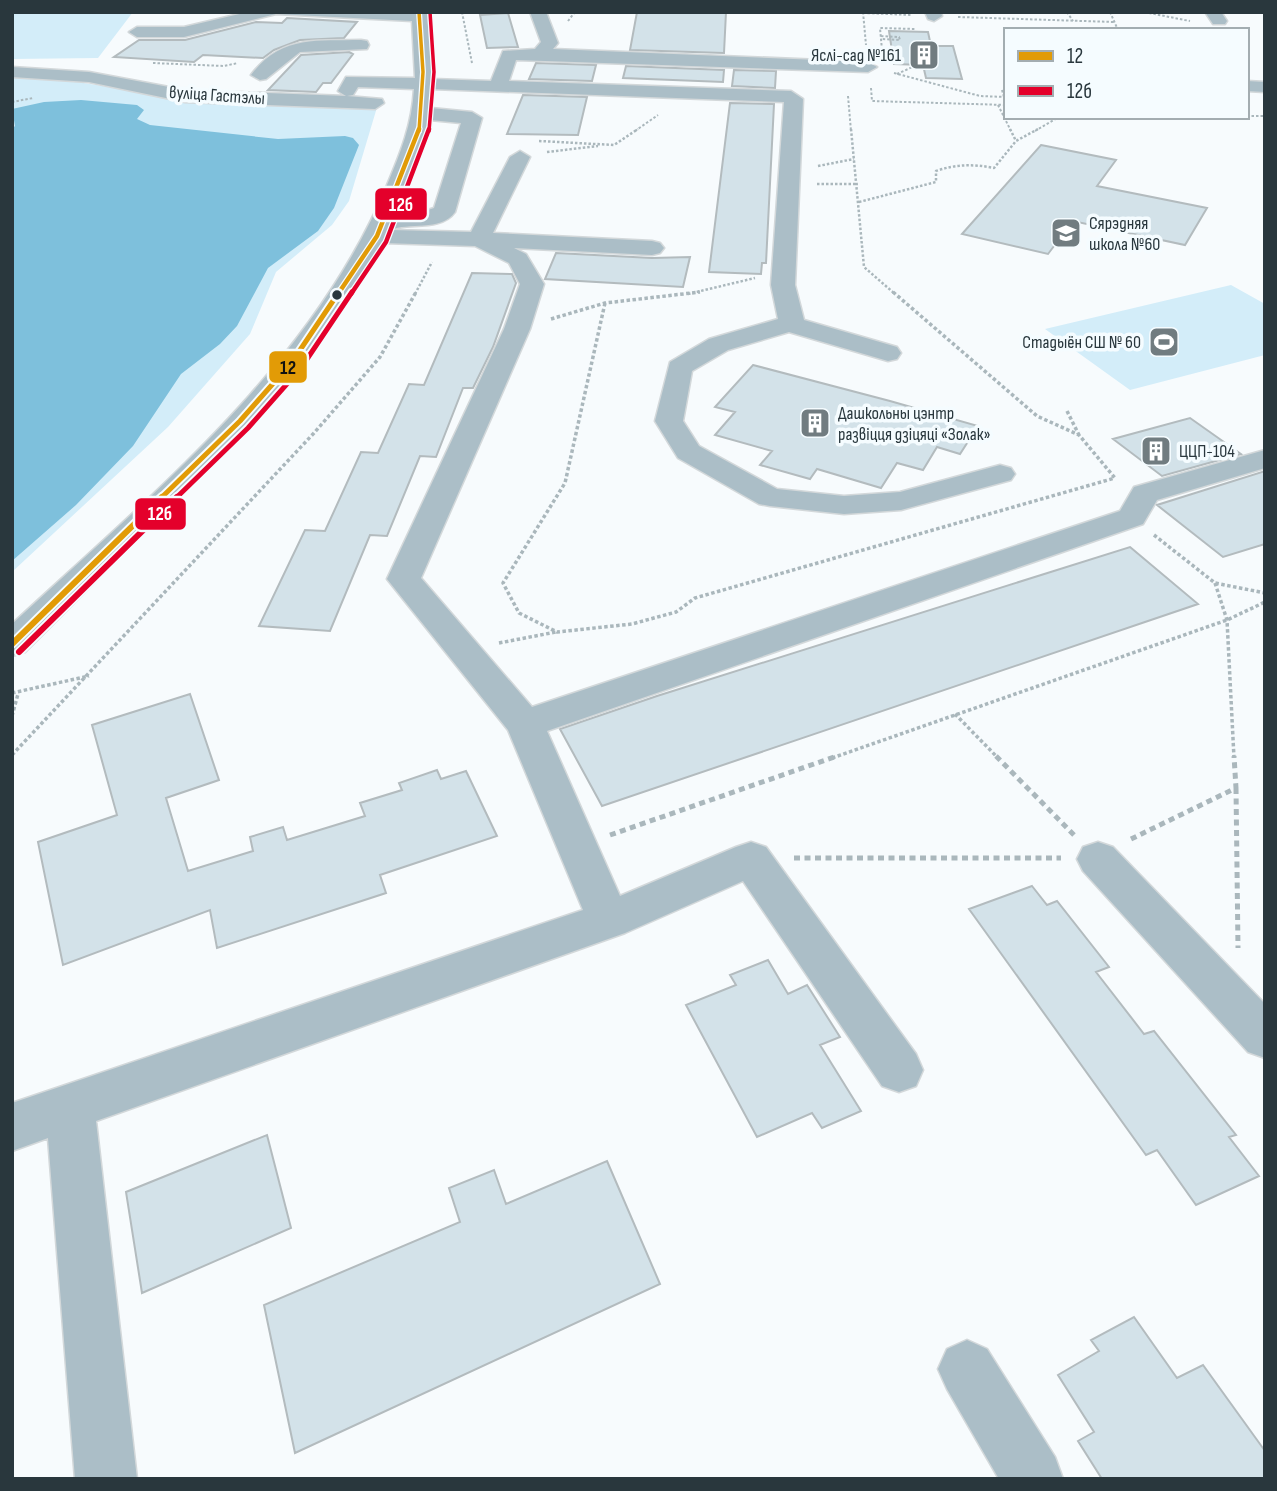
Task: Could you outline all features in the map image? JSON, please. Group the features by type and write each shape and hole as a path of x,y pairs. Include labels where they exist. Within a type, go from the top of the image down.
{"street":[{"path":"137,32 184,32 270,12"},
{"path":"12,644 132,530 292,362 379,229 414,144 423,92 420,14 362,17 282,12"},
{"path":"538,12 550,43 540,54"},
{"path":"362,17 360,45 349,86 423,92 478,85 794,99 783,285 792,324"},
{"path":"260,75 286,51 297,47 360,45"},
{"path":"484,58 540,54 875,63"},
{"path":"498,86 509,55"},
{"path":"12,60 62,57"},
{"path":"423,92 447,65"},
{"name":"вуліца Гастэлы","path":"12,72 89,77 185,96 423,92"},
{"path":"523,99 629,103 640,99 643,91"},
{"path":"379,229 444,212 472,118 423,92"},
{"path":"479,239 525,149"},
{"path":"379,229 446,237 652,248"},
{"path":"479,239 518,259 533,284 517,329 404,579 525,724 609,920"},
{"path":"888,353 804,330 792,324 730,338 700,351 678,368 669,421 688,452 770,496 844,505 901,501 1000,474"},
{"path":"525,724 1135,511 1145,494 1265,459"},
{"path":"12,1127 609,920 751,859 899,1070"},
{"path":"1098,859 1251,1023"},
{"path":"69,1108 106,1479"},
{"path":"967,1369 1033,1479"}],"path":[{"path":"462,12 478,85"},
{"path":"1068,12 1073,21"},
{"path":"1110,12 1117,28"},
{"path":"1125,12 1149,13 1190,21"},
{"path":"863,13 1114,22"},
{"path":"875,63 881,38 880,28 922,30"},
{"path":"141,63 224,66 248,60"},
{"path":"896,74 917,65"},
{"path":"890,71 980,96 1004,97"},
{"path":"1002,90 1004,95"},
{"path":"525,149 614,145 691,93"},
{"path":"848,96 864,267 1037,416 1079,435"},
{"path":"873,101 1004,105"},
{"path":"998,104 1004,116"},
{"path":"1005,119 1016,141"},
{"path":"859,202 936,182 936,172 952,165 974,164 994,168 1016,141 1055,119"},
{"path":"790,177 854,159"},
{"path":"790,177 858,184"},
{"path":"12,755 90,676 314,433 380,357 446,237"},
{"path":"517,329 606,303 695,293 784,271"},
{"path":"557,632 519,613 503,583 565,483 606,303"},
{"path":"1067,411 1079,435 1115,478 1135,511 1215,583 1227,620 1251,1023"},
{"path":"463,650 557,632 632,624 676,612 695,598 1115,478"},
{"path":"1215,583 1265,593"},
{"path":"577,846 1227,620 1265,602"},
{"path":"12,716 15,694 90,676"},
{"path":"955,714 1098,859"},
{"path":"751,859 900,856 1098,859 1127,841 1236,788"}],"shaded area":[{"path":"12,12 133,12 98,58 12,59"},
{"path":"12,76 58,79 160,95 378,104 349,201 332,225 276,272 250,334 168,427 12,572"},
{"name":"Стадыён СШ № 60","path":"1231,285 1265,304 1265,355 1130,390 1045,329"}],"water":[{"path":"81,100 137,105 144,110 137,119 150,125 278,139 345,136 353,138 359,145 334,208 318,231 268,268 237,326 220,344 181,374 133,446 76,505 12,561 12,129 15,126 12,109 44,102"}],"building":[{"path":"637,12 726,12 724,53 630,50"},
{"path":"508,13 518,47 487,48 480,15"},
{"path":"287,18 357,22 344,38 300,40 274,50 263,58 203,55 194,62 114,57 139,40 185,40 256,22 282,23"},
{"name":"Яслі-сад №161","path":"889,31 928,32 931,46 953,46 962,79 926,78 923,65 894,64"},
{"path":"353,54 331,83 323,83 316,92 268,90 301,55"},
{"path":"536,63 596,65 592,81 529,79"},
{"path":"626,66 724,70 723,82 623,78"},
{"path":"734,70 776,71 775,88 732,86"},
{"path":"523,95 587,97 578,135 507,134"},
{"path":"730,103 774,104 766,263 762,263 761,274 709,272"},
{"path":"1041,145 1116,160 1097,186 1207,208 1185,245 1073,221 1048,254 962,234"},
{"path":"556,253 652,258 690,257 683,287 545,279"},
{"path":"472,273 512,274 516,283 493,347 473,388 463,388 436,457 420,456 387,536 370,535 330,631 259,626 305,530 325,531 361,452 378,453 409,384 424,385"},
{"name":"Дашкольны цэнтр развіцця дзіцяці «Золак»","path":"753,365 978,426 960,454 937,447 923,470 897,463 881,488 817,469 810,479 760,465 772,451 715,435 735,412 715,407"},
{"name":"ЦЦП-104","path":"1190,418 1241,454 1162,476 1113,439"},
{"path":"1265,471 1265,544 1223,557 1157,505"},
{"path":"1130,547 1198,604 602,806 560,729 657,696"},
{"path":"190,694 219,780 166,798 188,871 253,851 250,837 283,827 287,840 365,816 360,803 402,790 399,783 437,770 441,779 466,771 497,836 380,875 386,893 217,948 210,910 63,965 38,842 117,815 92,725"},
{"path":"1032,886 1047,905 1057,901 1109,967 1096,972 1144,1034 1154,1031 1236,1135 1229,1137 1259,1176 1196,1205 1157,1150 1146,1155 969,909"},
{"path":"768,960 788,994 807,985 840,1037 820,1045 861,1111 822,1128 812,1113 757,1137 686,1005 736,985 730,975"},
{"path":"267,1135 291,1228 142,1293 126,1192"},
{"path":"607,1161 660,1284 295,1453 264,1305 460,1222 449,1188 494,1170 506,1204"},
{"path":"1134,1317 1177,1378 1203,1365 1265,1451 1265,1479 1102,1479 1078,1441 1094,1432 1058,1375 1099,1351 1091,1340"}],"transit line":[{"name":"12","path":"12,644 240,421 292,362 377,236 419,131 423,72 419,12"},
{"name":"12б","path":"19,652 248,428 301,368 386,242 429,133 434,72 430,12"}],"place":[{"name":"Яслі-сад №161","path":"924,55"},
{"name":"Сярэдняя школа №60","path":"1066,233"},
{"name":"Стадыён СШ № 60","path":"1164,342"},
{"name":"Дашкольны цэнтр развіцця дзіцяці «Золак»","path":"815,423"},
{"name":"ЦЦП-104","path":"1156,451"}]}
